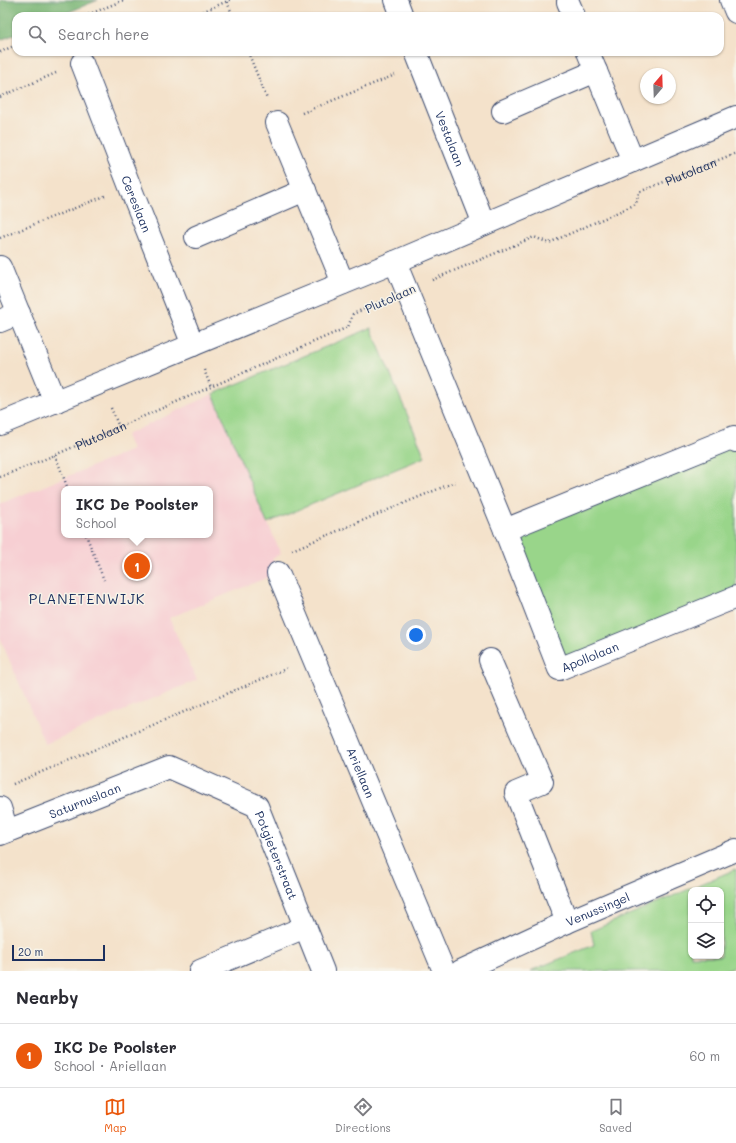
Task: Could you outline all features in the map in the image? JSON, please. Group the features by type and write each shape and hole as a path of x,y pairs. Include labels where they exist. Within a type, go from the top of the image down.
{"street":[{"path":"396,0 400,12"},
{"path":"731,0 736,12"},
{"name":"Vestalaan","path":"419,58 484,224"},
{"path":"503,111 592,62 633,161"},
{"name":"Cereslaan","path":"82,63 193,345"},
{"path":"0,424 395,262 736,117"},
{"path":"277,124 343,283"},
{"path":"196,237 305,190"},
{"name":"Apollolaan","path":"395,262 505,530 559,669 736,597"},
{"path":"0,267 9,317 55,402"},
{"path":"505,530 734,437 736,441"},
{"name":"Ariellaan","path":"278,573 444,971"},
{"path":"490,660 542,782 516,793 567,922"},
{"name":"Saturnuslaan","path":"4,832 169,767"},
{"name":"Potgieterstraat","path":"169,767 256,806 323,971"},
{"path":"0,808 4,832"},
{"name":"Venussingel","path":"461,971 567,922 736,850"},
{"path":"200,971 305,927"}],"path":[{"path":"95,12 124,0"},
{"path":"201,12 230,0"},
{"path":"226,2 230,12"},
{"path":"0,52 12,47"},
{"path":"250,56 277,124 419,58"},
{"path":"0,97 82,63"},
{"name":"Plutolaan","path":"0,477 55,455 348,327 354,314 406,290 534,237 549,243 636,204 639,192 736,153"},
{"path":"0,238 130,187"},
{"path":"55,455 67,486"},
{"path":"278,573 272,558 480,472"},
{"path":"87,538 104,580"},
{"path":"7,787 313,657"}],"shaded area":[{"path":"213,394 281,554 272,558 278,573 169,618 197,680 45,744 0,638 0,504 132,450 126,435"}],"green space":[{"path":"98,0 69,12 12,12 12,36 0,40 0,1"},
{"path":"371,328 425,457 267,523 213,394"},
{"path":"736,441 736,597 561,669 504,530"},
{"path":"736,869 736,966 723,971 530,971 594,945 591,931 688,890 688,959 724,959 724,887 694,887"}],"place":[{"name":"IKC De Poolster","path":"137,566"}],"district":[{"name":"PLANETENWIJK","path":"87,598"}]}
